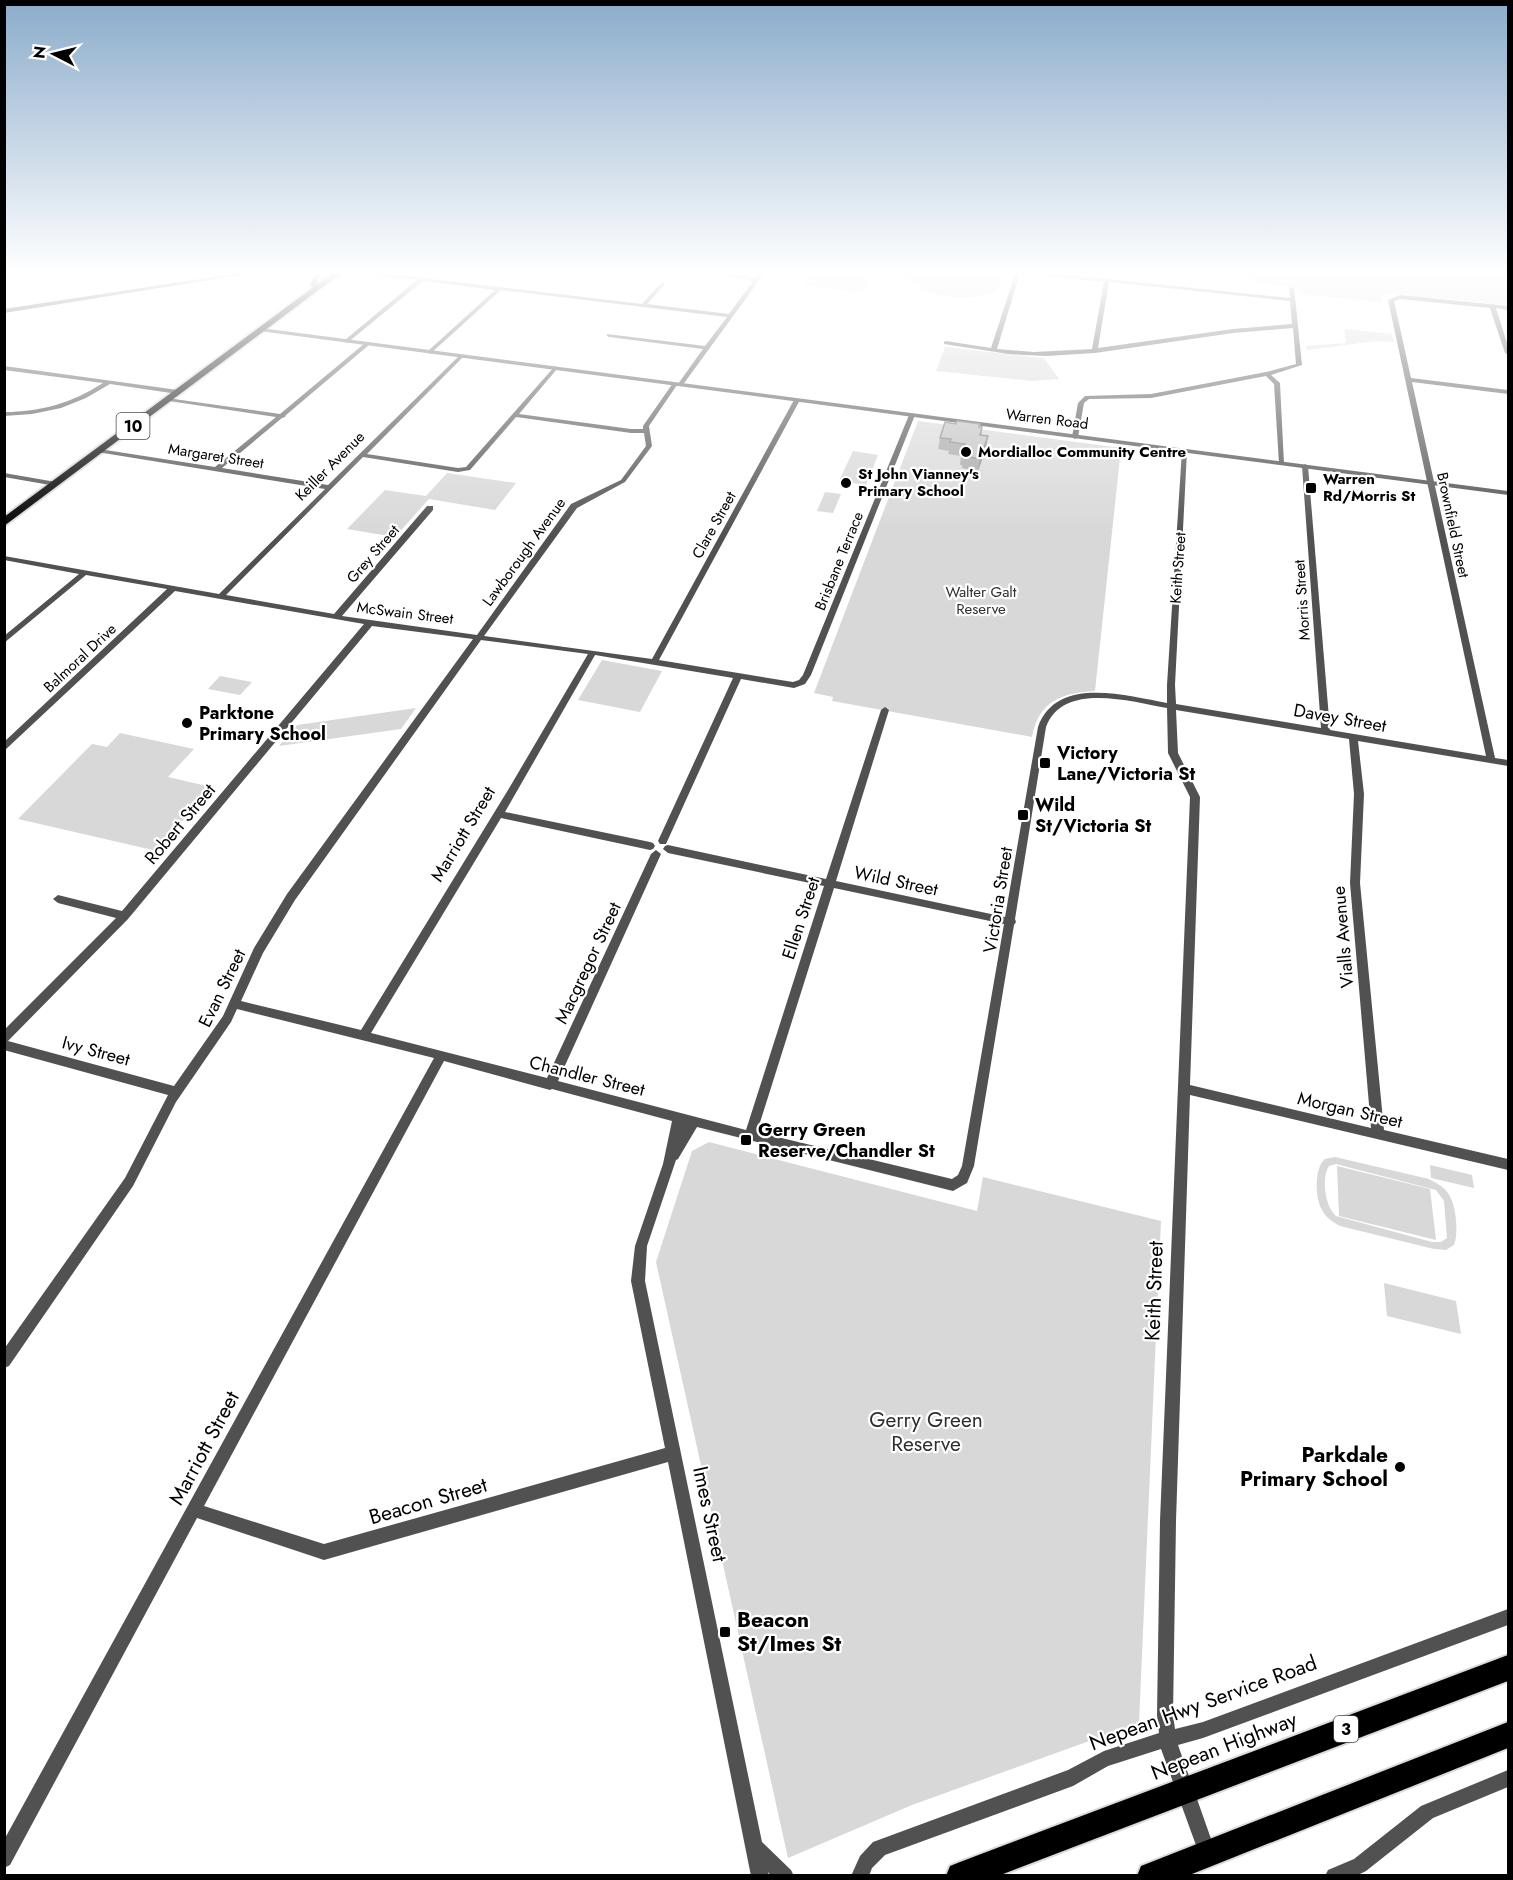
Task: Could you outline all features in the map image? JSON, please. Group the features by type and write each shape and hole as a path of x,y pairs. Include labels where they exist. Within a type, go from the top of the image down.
{"highway":[{"name":"10","path":"4,523 223,359"},
{"name":"Nepean Highway","path":"960,1875 1509,1668"},
{"path":"1150,1875 1509,1735"}],"street":[{"path":"216,470 350,359"},
{"name":"Keiller Avenue","path":"220,597 458,359"},
{"name":"Warren Road","path":"482,359 1509,493"},
{"name":"Lawborough Avenue","path":"480,636 574,506 623,481 630,475 649,446 645,431 647,424 701,359"},
{"path":"1075,436 1081,404 1087,397 1150,396 1267,374 1299,365 1299,359"},
{"name":"Brownfield Street","path":"1404,359 1491,760"},
{"path":"4,368 108,383 283,416"},
{"path":"361,455 464,470 471,466 555,368"},
{"path":"1267,374 1277,383 1282,464"},
{"path":"1409,380 1509,392"},
{"path":"4,414 38,411 66,405 89,395 108,383"},
{"name":"Clare Street","path":"654,662 797,400"},
{"path":"515,415 645,431"},
{"name":"Brisbane Terrace","path":"802,682 912,415"},
{"name":"Margaret Street","path":"99,451 328,487"},
{"name":"Keith Street","path":"1184,451 1170,684 1174,757 1191,784 1195,798 1168,1532 1164,1715 1183,1791 1207,1854"},
{"name":"Morris Street","path":"1305,466 1326,732"},
{"path":"4,475 56,484"},
{"name":"Grey Street","path":"336,617 430,508"},
{"name":"McSwain Street","path":"4,558 370,623 593,652 789,685 802,682"},
{"path":"4,641 84,573"},
{"name":"Balmoral Drive","path":"4,748 173,588"},
{"name":"Robert Street","path":"5,1037 124,916 370,623"},
{"name":"Evan Street","path":"4,1361 129,1182 177,1092 215,1039 258,951 278,917 480,636"},
{"name":"Marriott Street","path":"364,1035 499,814 593,652"},
{"path":"499,814 653,850 665,845 738,676"},
{"name":"Victoria Street","path":"931,1182 946,1185 959,1183 968,1166 1041,735 1047,715 1063,702 1086,696 1112,696 1172,706"},
{"name":"Davey Street","path":"1172,706 1491,760 1508,765"},
{"name":"Ellen Street","path":"750,1136 885,710"},
{"name":"Vialls Avenue","path":"1353,737 1359,794 1355,883 1378,1135"},
{"name":"Wild Street","path":"665,845 829,884 1011,922"},
{"name":"Macgregor Street","path":"550,1085 653,850"},
{"path":"58,899 124,916"},
{"name":"Chandler Street","path":"234,1004 364,1035 931,1182"},
{"path":"5,1037 5,1045"},
{"name":"Ivy Street","path":"5,1045 177,1092"},
{"name":"Marriott Street","path":"4,1859 441,1056"},
{"name":"Morgan Street","path":"1184,1089 1509,1166"},
{"name":"Imes Street","path":"679,1118 669,1164 641,1246 637,1265 638,1281 760,1875"},
{"name":"Imes Street","path":"669,1164 694,1122"},
{"name":"Beacon Street","path":"195,1510 324,1552 674,1453"},
{"name":"Nepean Hwy Service Road","path":"860,1875 866,1862 879,1848 1073,1777 1104,1759 1168,1738 1203,1730 1509,1617"},
{"path":"1334,1875 1360,1865 1426,1812 1509,1779"},
{"path":"754,1848 785,1875"}],"green space":[{"path":"941,359 1045,359 1059,379 1033,381 936,371"},
{"name":"Walter Galt Reserve","path":"918,421 1121,448 1095,691 1072,694 1053,701 1040,715 1032,737 832,701 833,697 814,693"},
{"path":"853,451 878,455 866,485 839,481"},
{"path":"447,473 516,483 495,510 429,499 395,537 347,529 385,490 426,496"},
{"path":"825,492 841,494 833,513 817,511"},
{"path":"602,660 662,671 640,712 578,700"},
{"path":"220,676 252,682 240,695 208,689"},
{"path":"416,708 401,729 279,746 297,725"},
{"path":"120,733 194,749 168,777 211,787 157,851 18,819 92,744 107,747"},
{"name":"Gerry Green Reserve","path":"709,1142 977,1211 983,1177 1161,1221 1139,1723 912,1805 788,1858 656,1262 692,1151"},
{"path":"1335,1157 1429,1179 1444,1188 1451,1198 1455,1211 1456,1240 1454,1245 1446,1250 1434,1249 1340,1226 1332,1221 1322,1210 1317,1191 1317,1176 1321,1163 1325,1159","holes":["1336,1164 1436,1190 1444,1201 1447,1238 1441,1242 1432,1242 1336,1216 1327,1199 1325,1177 1329,1166"]},
{"path":"1430,1165 1472,1175 1474,1188 1431,1178"},
{"path":"1337,1166 1430,1189 1436,1240 1339,1216"},
{"path":"1384,1283 1456,1301 1461,1334 1387,1316"}],"building":[{"path":"957,421 980,424 979,427 982,427 980,435 988,436 980,459 964,456 965,453 962,453 965,444 940,438 945,422 956,424"}],"place":[{"name":"Mordialloc Community Centre","path":"966,452"},
{"name":"St John Vianney's Primary School","path":"846,483"},
{"name":"Warren Rd/Morris St","path":"1311,488"},
{"name":"Parktone Primary School","path":"187,723"},
{"name":"Victory Lane/Victoria St","path":"1045,763"},
{"name":"Wild St/Victoria St","path":"1023,815"},
{"name":"Gerry Green Reserve/Chandler St","path":"746,1140"},
{"name":"Parkdale Primary School","path":"1400,1467"},
{"name":"Beacon St/Imes St","path":"725,1632"}]}
